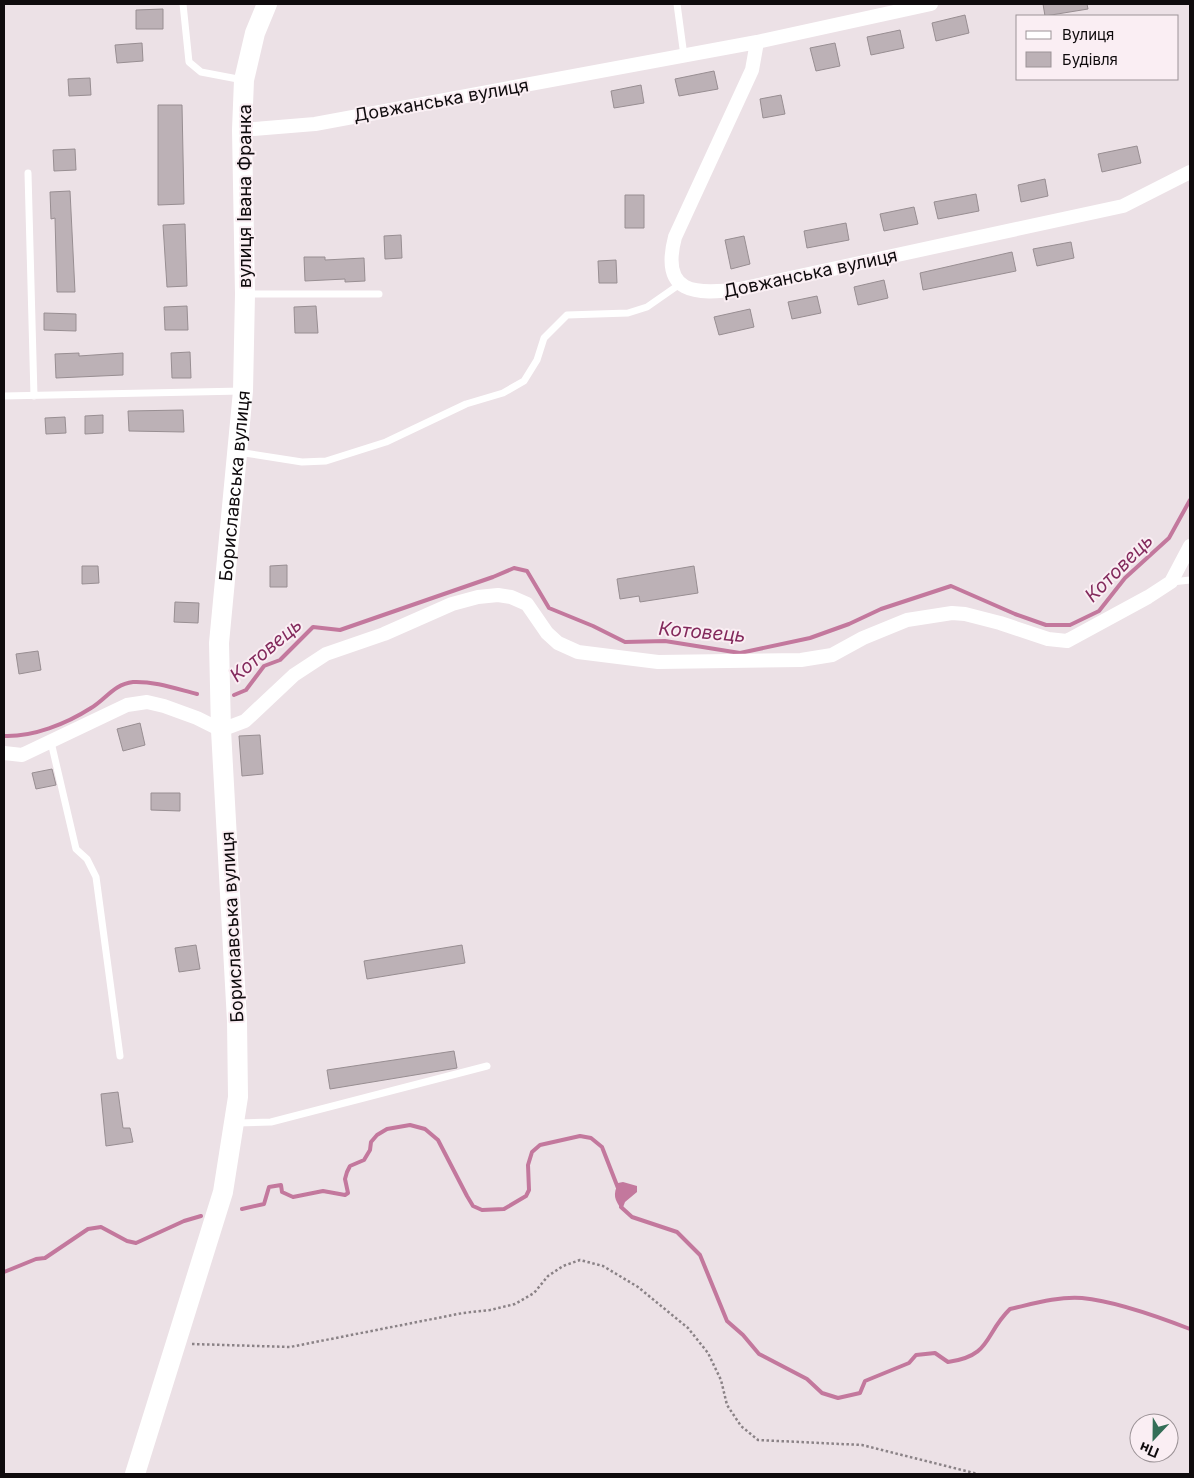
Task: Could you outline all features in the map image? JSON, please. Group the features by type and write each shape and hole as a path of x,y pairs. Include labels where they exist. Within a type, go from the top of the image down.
{"main road":[{"name":"вулиця Івана Франка","path":"243,392 245,294 242,130 244,80 255,33 267,4"},
{"name":"Бориславська вулиця","path":"135,1474 178,1342 223,1192 238,1097 237,1021 221,730 219,643 243,392"}],"street":[{"name":"Довжанська вулиця","path":"242,130 315,124 757,42 931,4"},
{"path":"680,284 672,273 670,258 675,237 752,70 757,42"},
{"name":"Довжанська вулиця","path":"680,284 692,290 712,292 740,289 1123,206 1190,172"},
{"path":"4,753 22,755 127,705 147,702 189,715 221,730 245,722 294,675 326,654 384,634 452,604 478,597 498,595 511,597 527,604 547,633 558,643 578,652 658,662 801,660 832,655 863,638 907,620 952,612 983,618 1048,639 1067,641 1148,597 1171,582 1190,546"}],"lane":[{"path":"183,4 189,62 201,72 244,80"},
{"path":"677,4 684,56"},
{"path":"28,174 34,396"},
{"path":"237,451 302,462 326,461 386,442 466,404 503,393 524,381 537,360 544,338 567,315 628,313 647,307 680,284"},
{"path":"245,294 379,294"},
{"name":"Бориславська вулиця","path":"4,396 243,392"},
{"path":"1171,582 1190,580"},
{"path":"52,742 76,849 87,859 96,877 120,1056"},
{"path":"234,1123 271,1122 487,1066"}],"path":[{"path":"178,1342 220,1346 290,1347 463,1313 490,1310 521,1300 534,1293 548,1276 563,1266 580,1260 603,1266 638,1287 688,1328 708,1353 720,1380 727,1405 741,1426 758,1440 862,1445 913,1456 978,1474"}],"shaded area":[{"path":"623,1182 637,1186 637,1192 625,1202 622,1210 616,1200 615,1191 618,1183"}],"building":[{"path":"1043,4 1087,4 1088,9 1051,15 1045,15"},
{"path":"163,9 163,29 136,29 136,10"},
{"path":"965,15 969,33 936,41 932,23"},
{"path":"900,30 904,48 871,55 867,37"},
{"path":"142,43 143,61 117,63 115,45"},
{"path":"835,43 840,66 816,71 810,48"},
{"path":"714,71 718,89 679,96 675,79"},
{"path":"90,78 91,95 69,96 68,79"},
{"path":"641,85 644,103 614,108 611,91"},
{"path":"781,95 785,114 763,118 760,99"},
{"path":"158,105 182,105 184,204 158,205"},
{"path":"1137,146 1141,163 1102,172 1098,154"},
{"path":"75,149 76,170 54,171 53,150"},
{"path":"1045,179 1048,196 1021,202 1018,185"},
{"path":"70,191 75,292 57,292 55,218 51,219 50,192"},
{"path":"976,194 979,211 938,219 934,202"},
{"path":"625,195 644,195 644,228 625,228"},
{"path":"914,207 918,224 884,231 880,214"},
{"path":"846,223 849,240 807,248 804,231"},
{"path":"185,224 187,286 167,287 163,225"},
{"path":"401,235 402,258 385,259 384,236"},
{"path":"744,236 750,264 731,269 725,240"},
{"path":"1071,242 1074,258 1037,266 1033,249"},
{"path":"1012,252 1016,271 923,290 920,273"},
{"path":"304,257 325,257 325,260 364,258 365,281 345,282 345,279 305,281"},
{"path":"616,260 617,283 599,283 598,261"},
{"path":"884,280 888,298 858,305 854,287"},
{"path":"817,296 821,313 792,319 788,302"},
{"path":"187,306 188,330 165,330 164,307"},
{"path":"316,306 318,333 295,333 294,307"},
{"path":"750,309 754,327 719,335 714,317"},
{"path":"44,313 76,314 76,331 44,330"},
{"path":"190,352 191,378 172,378 171,353"},
{"path":"79,353 79,356 123,353 123,375 56,378 55,354"},
{"path":"183,410 184,432 129,431 128,411"},
{"path":"103,415 103,433 85,434 85,416"},
{"path":"65,417 66,433 46,434 45,418"},
{"path":"287,565 287,587 270,587 270,566"},
{"path":"82,566 98,566 99,583 82,584"},
{"path":"694,566 698,593 640,602 639,596 620,599 617,579"},
{"path":"175,602 199,603 198,623 174,622"},
{"path":"38,651 41,670 19,674 16,654"},
{"path":"140,723 145,745 123,751 117,729"},
{"path":"260,735 263,774 242,776 239,736"},
{"path":"52,769 56,785 36,789 32,773"},
{"path":"151,793 180,793 180,811 151,810"},
{"path":"196,945 200,969 179,972 175,948"},
{"path":"462,945 465,963 367,979 364,961"},
{"path":"454,1051 457,1068 330,1089 327,1070"},
{"path":"118,1092 123,1128 130,1128 133,1142 106,1146 101,1094"}],"waterway":[{"name":"Котовець","path":"234,695 246,690 264,666 280,660 313,627 340,630 514,568 527,571 549,608 593,626 625,642 665,641 740,653 810,638 849,624 881,609 951,586 1015,614 1046,625 1070,625 1099,611 1125,578 1169,538 1190,500"},
{"name":"Котовець","path":"4,736 38,732 60,724 91,708 115,689 126,683 149,683 197,694"},
{"path":"242,1209 264,1204 269,1187 281,1185 282,1192 293,1197 323,1191 345,1195 348,1193 345,1179 350,1166 364,1160 370,1150 371,1142 377,1135 387,1129 410,1125 425,1129 438,1140 473,1206 482,1210 504,1209 526,1196 529,1190 528,1165 532,1152 540,1145 580,1136 591,1138 602,1147 618,1188"},
{"path":"621,1207 632,1217 677,1232 700,1255 727,1321 743,1335 759,1354 807,1379 822,1393 838,1398 860,1393 865,1381 909,1363 916,1355 935,1353 948,1362 973,1355 986,1343 1010,1309 1046,1301 1082,1298 1108,1302 1190,1329"},
{"path":"4,1272 36,1259 45,1258 88,1229 101,1227 127,1241 136,1243 184,1221 201,1216"}]}
